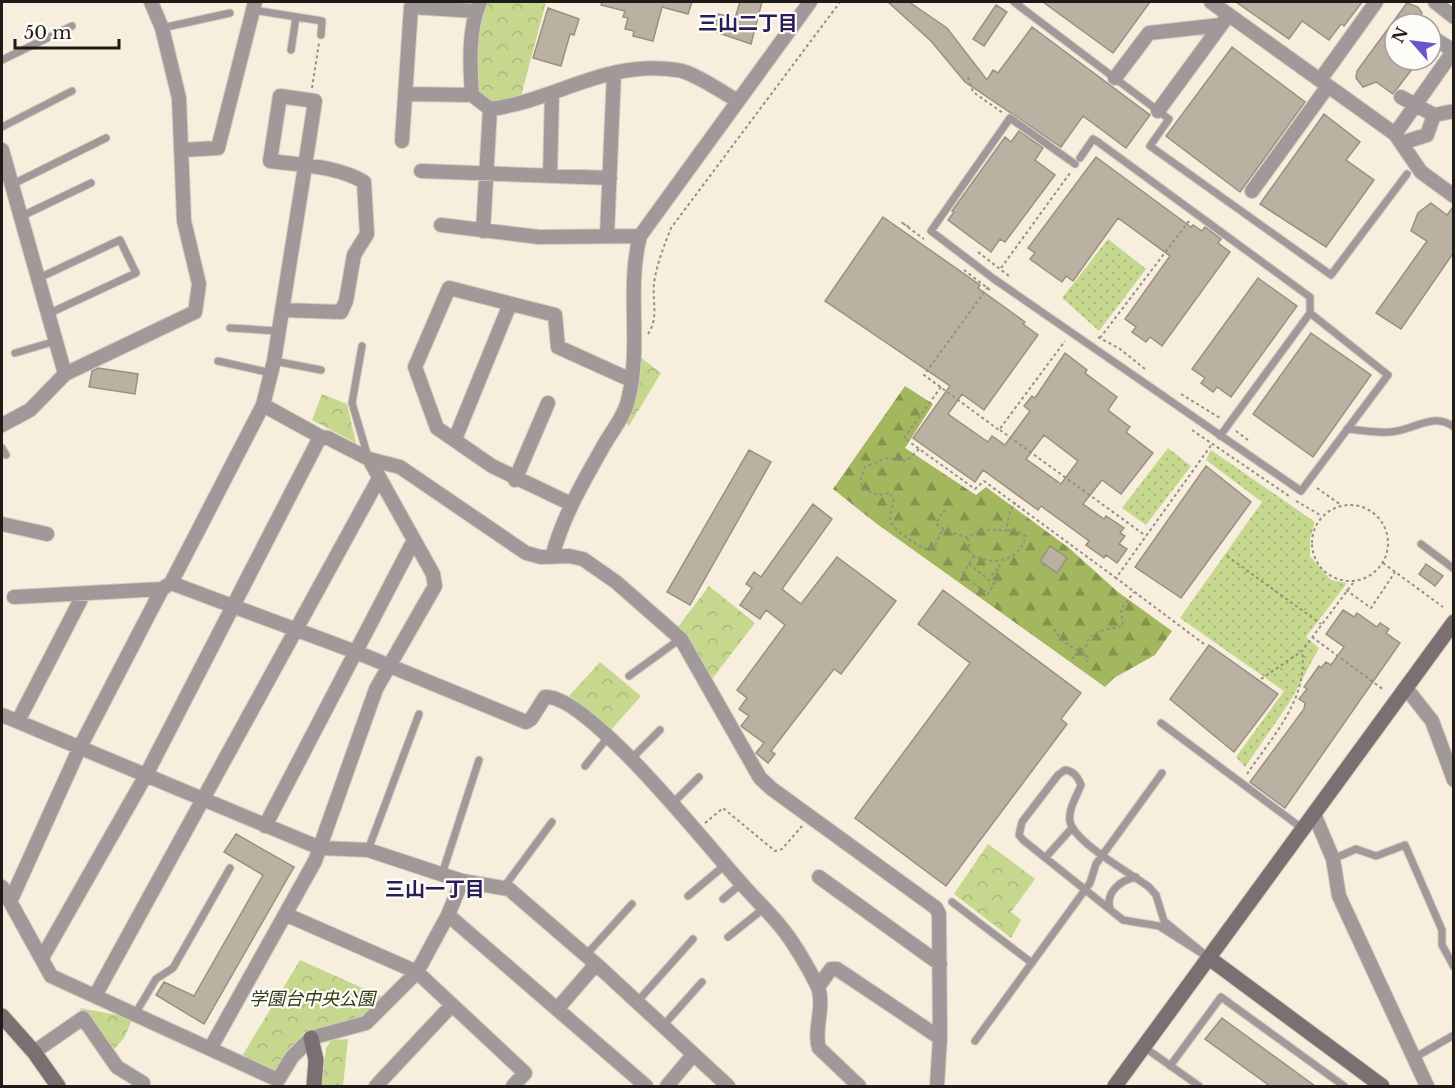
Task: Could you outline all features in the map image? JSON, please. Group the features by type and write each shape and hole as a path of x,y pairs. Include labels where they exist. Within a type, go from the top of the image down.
{"street":[{"path":"2,425 30,410 64,374 195,312 199,284 184,221 179,98 162,28 151,2"},
{"path":"552,557 560,526 628,402 634,351 635,257 640,236 741,107 810,2"},
{"path":"1211,2 1225,20 1324,83 1398,139 1421,172 1454,196"},
{"path":"1252,190 1376,2"},
{"path":"1435,2 1454,17"},
{"path":"402,141 412,4 478,6 470,70 472,95"},
{"path":"182,150 218,148 254,6"},
{"path":"1115,78 1149,33 1225,20"},
{"path":"1158,111 1225,20"},
{"path":"1398,139 1453,50"},
{"path":"406,94 472,95 490,109 514,106 583,80 614,73 679,70 741,107"},
{"path":"607,235 614,73"},
{"path":"550,176 552,93"},
{"path":"10,902 80,747 263,405 273,367 279,331 282,310 305,166 315,101 280,96 270,160 305,166 342,172 364,182 367,234 354,255 346,301 341,312 282,310"},
{"path":"1401,97 1434,115 1454,111"},
{"path":"483,231 490,109"},
{"path":"1398,139 1427,135 1434,115"},
{"path":"2,150 10,185 50,313 64,374"},
{"path":"421,171 610,178"},
{"path":"441,225 539,237 640,236"},
{"path":"571,504 515,480 437,428 415,367 449,288 555,315 558,347 631,380"},
{"path":"455,439 510,303"},
{"path":"515,480 548,404"},
{"path":"263,405 321,437 328,438 369,459 400,467 526,552 541,557 569,556 583,559 616,582 681,639 760,778 936,908 939,914 940,964 940,1038 937,1086"},
{"path":"42,958 146,776 321,437"},
{"path":"210,1049 287,915 320,848 375,689 435,586 433,573 378,480 369,459"},
{"path":"95,996 378,480"},
{"path":"2,524 46,534"},
{"path":"265,826 414,540"},
{"path":"14,597 83,595 166,586 234,607 356,652 525,722 531,718 544,697 550,696 578,712 608,737 673,803 741,884 782,928 818,987 821,1022 817,1041 819,1048 859,1086"},
{"path":"18,721 83,595"},
{"path":"1115,1086 1452,626"},
{"path":"1406,688 1432,721 1454,780"},
{"path":"2,715 320,848 368,850 462,881 509,889 591,960 728,1086"},
{"path":"1314,814 1333,859 1339,896 1427,1086"},
{"path":"819,877 940,964"},
{"path":"2,887 51,976 278,1080 292,1057 311,1038 366,1023 417,972 448,915 462,881"},
{"path":"287,915 417,972 525,1074 513,1086"},
{"path":"448,915 646,1086"},
{"path":"1209,958 1382,1086"},
{"path":"558,1008 591,960"},
{"path":"818,987 831,969 837,969 940,1038"},
{"path":"376,1086 452,1005"},
{"path":"2,1016 34,1052 58,1086"},
{"path":"34,1052 83,1018 117,1067 143,1083 141,1086"},
{"path":"311,1038 316,1060 314,1086"},
{"path":"668,1086 693,1055"}],"lane":[{"path":"1014,2 1169,119 1150,146 1331,275 1407,174"},
{"path":"254,6 322,21 321,35"},
{"path":"162,28 230,13"},
{"path":"291,51 296,17"},
{"path":"2,60 72,26"},
{"path":"2,127 72,91"},
{"path":"1220,436 1310,313 1310,297 1093,139 1078,161 1010,118 931,231 994,279 1220,436 1301,491 1388,375 1310,313"},
{"path":"10,185 106,138"},
{"path":"20,217 91,183"},
{"path":"39,278 120,240 136,273 50,313"},
{"path":"230,328 279,331"},
{"path":"15,353 56,341"},
{"path":"362,346 352,403 369,459"},
{"path":"218,361 321,370"},
{"path":"1347,429 1392,432 1433,420 1447,422 1454,427"},
{"path":"2,448 6,455"},
{"path":"1421,544 1454,569"},
{"path":"629,676 681,639"},
{"path":"368,850 419,714"},
{"path":"1161,723 1303,829"},
{"path":"630,760 660,730"},
{"path":"585,766 608,737"},
{"path":"441,875 479,760"},
{"path":"1065,770 1071,771 1078,777 1081,785 1070,809 1072,828 1077,836 1149,886 1164,921 1209,958 1159,926 1123,920 1023,840 1019,829 1058,775 1065,770"},
{"path":"975,1041 1085,889 1102,854 1162,773"},
{"path":"673,803 699,777"},
{"path":"503,888 552,822"},
{"path":"1045,858 1072,828"},
{"path":"1333,859 1356,849 1376,856 1405,845 1442,930 1442,945 1454,967"},
{"path":"688,896 725,865"},
{"path":"135,1014 156,979 173,968 230,868"},
{"path":"1112,911 1110,899 1117,886 1136,877"},
{"path":"723,899 741,884"},
{"path":"952,902 1032,963"},
{"path":"591,960 632,904"},
{"path":"728,937 763,909"},
{"path":"636,1002 693,939"},
{"path":"662,1027 702,982"},
{"path":"1170,1066 1221,997 1344,1086"},
{"path":"1414,1058 1454,1035"},
{"path":"1144,1047 1199,1086"}],"path":[{"path":"644,339 655,323 654,285 660,254 671,228 840,2"},
{"path":"310,101 321,35"},
{"path":"968,77 973,92 1010,118"},
{"path":"741,107 752,119"},
{"path":"1078,161 924,375 1146,536"},
{"path":"1100,338 1195,214"},
{"path":"999,430 1065,341"},
{"path":"941,387 904,438 975,489 984,481 1204,644"},
{"path":"1116,578 1212,444"},
{"path":"919,449 907,461 886,458 865,467 861,477 862,488 878,495 890,493 894,499 890,516 895,526 905,537 925,549 935,546 942,530"},
{"path":"1006,531 1015,503"},
{"path":"1261,679 1302,651 1346,590 1353,583 1371,576 1383,563 1389,543 1387,531 1379,518 1369,510 1355,505 1344,505 1330,510 1315,528 1311,546 1315,560 1336,579 1353,583"},
{"path":"946,512 943,511 936,524 942,530 968,538"},
{"path":"994,529 1006,531 1013,529 1026,536 1018,553 996,561 984,562 970,553 968,538 978,531 994,529"},
{"path":"974,556 962,575 988,594 996,581 991,576 1000,567 996,561"},
{"path":"1227,556 1321,624"},
{"path":"1383,563 1443,607"},
{"path":"969,564 993,584"},
{"path":"1346,590 1371,608 1395,572"},
{"path":"1072,659 1087,645 1089,637 1103,630 1124,626 1121,609 1134,592"},
{"path":"1054,629 1061,640 1088,657 1087,662"},
{"path":"1312,637 1384,690"},
{"path":"1247,775 1289,712 1299,692 1305,668 1302,651"},
{"path":"696,831 723,808 775,851 779,851 810,816"}],"green space":[{"path":"488,2 546,2 521,96 492,104 478,96 477,84 479,36"},
{"path":"1108,239 1146,269 1099,331 1062,298"},
{"path":"640,357 661,373 629,426 625,421"},
{"path":"905,386 933,404 905,448 976,495 986,487 1069,548 1118,592 1172,631 1155,655 1114,678 1105,687 877,524 833,489"},
{"path":"322,394 347,404 356,443 312,420"},
{"path":"1168,448 1191,466 1146,525 1122,508"},
{"path":"1211,450 1315,522 1310,539 1310,556 1331,580 1347,583 1306,637 1319,648 1291,700 1245,767 1236,757 1284,691 1180,618 1262,502 1206,460"},
{"path":"709,586 755,623 712,679 678,627"},
{"path":"600,662 641,696 610,731 569,696"},
{"path":"988,844 1035,879 1011,912 1021,920 1011,938 954,894"},
{"name":"学園台中央公園","path":"300,960 385,998 366,1017 304,1032 278,1069 270,1072 241,1058"},
{"path":"80,1008 133,1018 124,1038 111,1053"},
{"path":"348,1039 343,1086 321,1086 326,1049 331,1040"}],"building":[{"path":"602,2 692,2 688,14 662,7 653,41 633,36 634,31 625,29 628,18 623,17 625,11 601,5"},
{"path":"740,2 762,2 751,44 713,31 718,14 735,18"},
{"path":"888,2 909,2 947,28 987,80 993,70 998,73 1032,27 1150,115 1126,148 1083,116 1061,147 965,82 931,41"},
{"path":"1043,2 1150,2 1113,53"},
{"path":"1236,2 1362,2 1344,26 1341,24 1329,40 1302,21 1289,39"},
{"path":"1407,3 1418,7 1421,12 1400,12"},
{"path":"996,5 1007,12 984,46 973,39"},
{"path":"548,8 579,19 574,35 570,34 561,66 533,58"},
{"path":"1383,36 1383,72 1410,72 1393,94 1376,82 1363,87 1356,78 1357,71"},
{"path":"1232,47 1305,102 1240,192 1166,136"},
{"path":"1324,114 1360,142 1346,160 1374,180 1326,247 1260,204"},
{"path":"1019,131 1043,148 1035,160 1055,175 1005,242 1000,239 991,252 948,220 1005,137 1011,142"},
{"path":"1096,157 1191,227 1193,225 1202,231 1205,227 1221,239 1218,243 1230,252 1162,346 1150,337 1146,342 1132,332 1136,327 1125,319 1170,256 1118,218 1073,281 1066,276 1062,282 1030,259 1035,253 1028,248"},
{"path":"1431,203 1447,215 1454,206 1454,252 1401,329 1376,313 1427,241 1411,231 1418,213"},
{"path":"883,217 980,285 978,288 1025,322 1023,324 1038,335 984,410 962,394 948,414 988,442 992,436 1005,445 1030,411 1024,406 1032,396 1035,398 1065,353 1087,370 1085,373 1117,397 1108,410 1130,427 1126,432 1153,453 1121,494 1102,480 1083,504 1104,519 1106,516 1124,528 1120,533 1125,536 1119,544 1127,549 1117,563 1106,555 1104,558 1086,545 1089,541 1041,506 1038,510 983,470 975,482 913,438 950,386 825,301","holes":["1044,435 1078,461 1061,484 1026,459"]},
{"path":"1258,278 1297,306 1231,397 1217,387 1213,392 1201,383 1205,378 1192,369"},
{"path":"1311,333 1371,375 1313,457 1253,414"},
{"path":"98,368 138,374 135,394 89,387 92,371"},
{"path":"749,450 771,462 690,605 667,592"},
{"path":"1206,466 1251,502 1181,598 1135,567"},
{"path":"813,504 832,519 782,589 801,604 837,557 896,601 841,674 834,669 771,751 775,754 768,763 756,753 764,743 741,726 749,716 739,709 747,698 737,690 785,625 766,610 760,619 740,605 752,588 746,584 754,572 761,577"},
{"path":"1050,546 1067,558 1057,573 1040,561"},
{"path":"1426,564 1443,576 1435,586 1419,574"},
{"path":"943,590 1081,693 1061,719 1067,724 946,886 855,818 970,663 918,624"},
{"path":"1343,610 1354,617 1357,613 1377,627 1380,623 1389,629 1386,633 1400,643 1285,808 1250,782 1304,709 1305,703 1299,699 1307,689 1304,687 1319,666 1321,668 1326,662 1331,665 1344,647 1326,634"},
{"path":"1209,645 1278,694 1234,752 1170,699"},
{"path":"236,834 294,867 204,1024 156,995 164,982 194,996 263,875 224,852"},
{"path":"1222,1018 1315,1086 1270,1086 1205,1039"}],"district":[{"name":"三山二丁目","path":"748,23"},
{"name":"三山一丁目","path":"435,889"}]}
